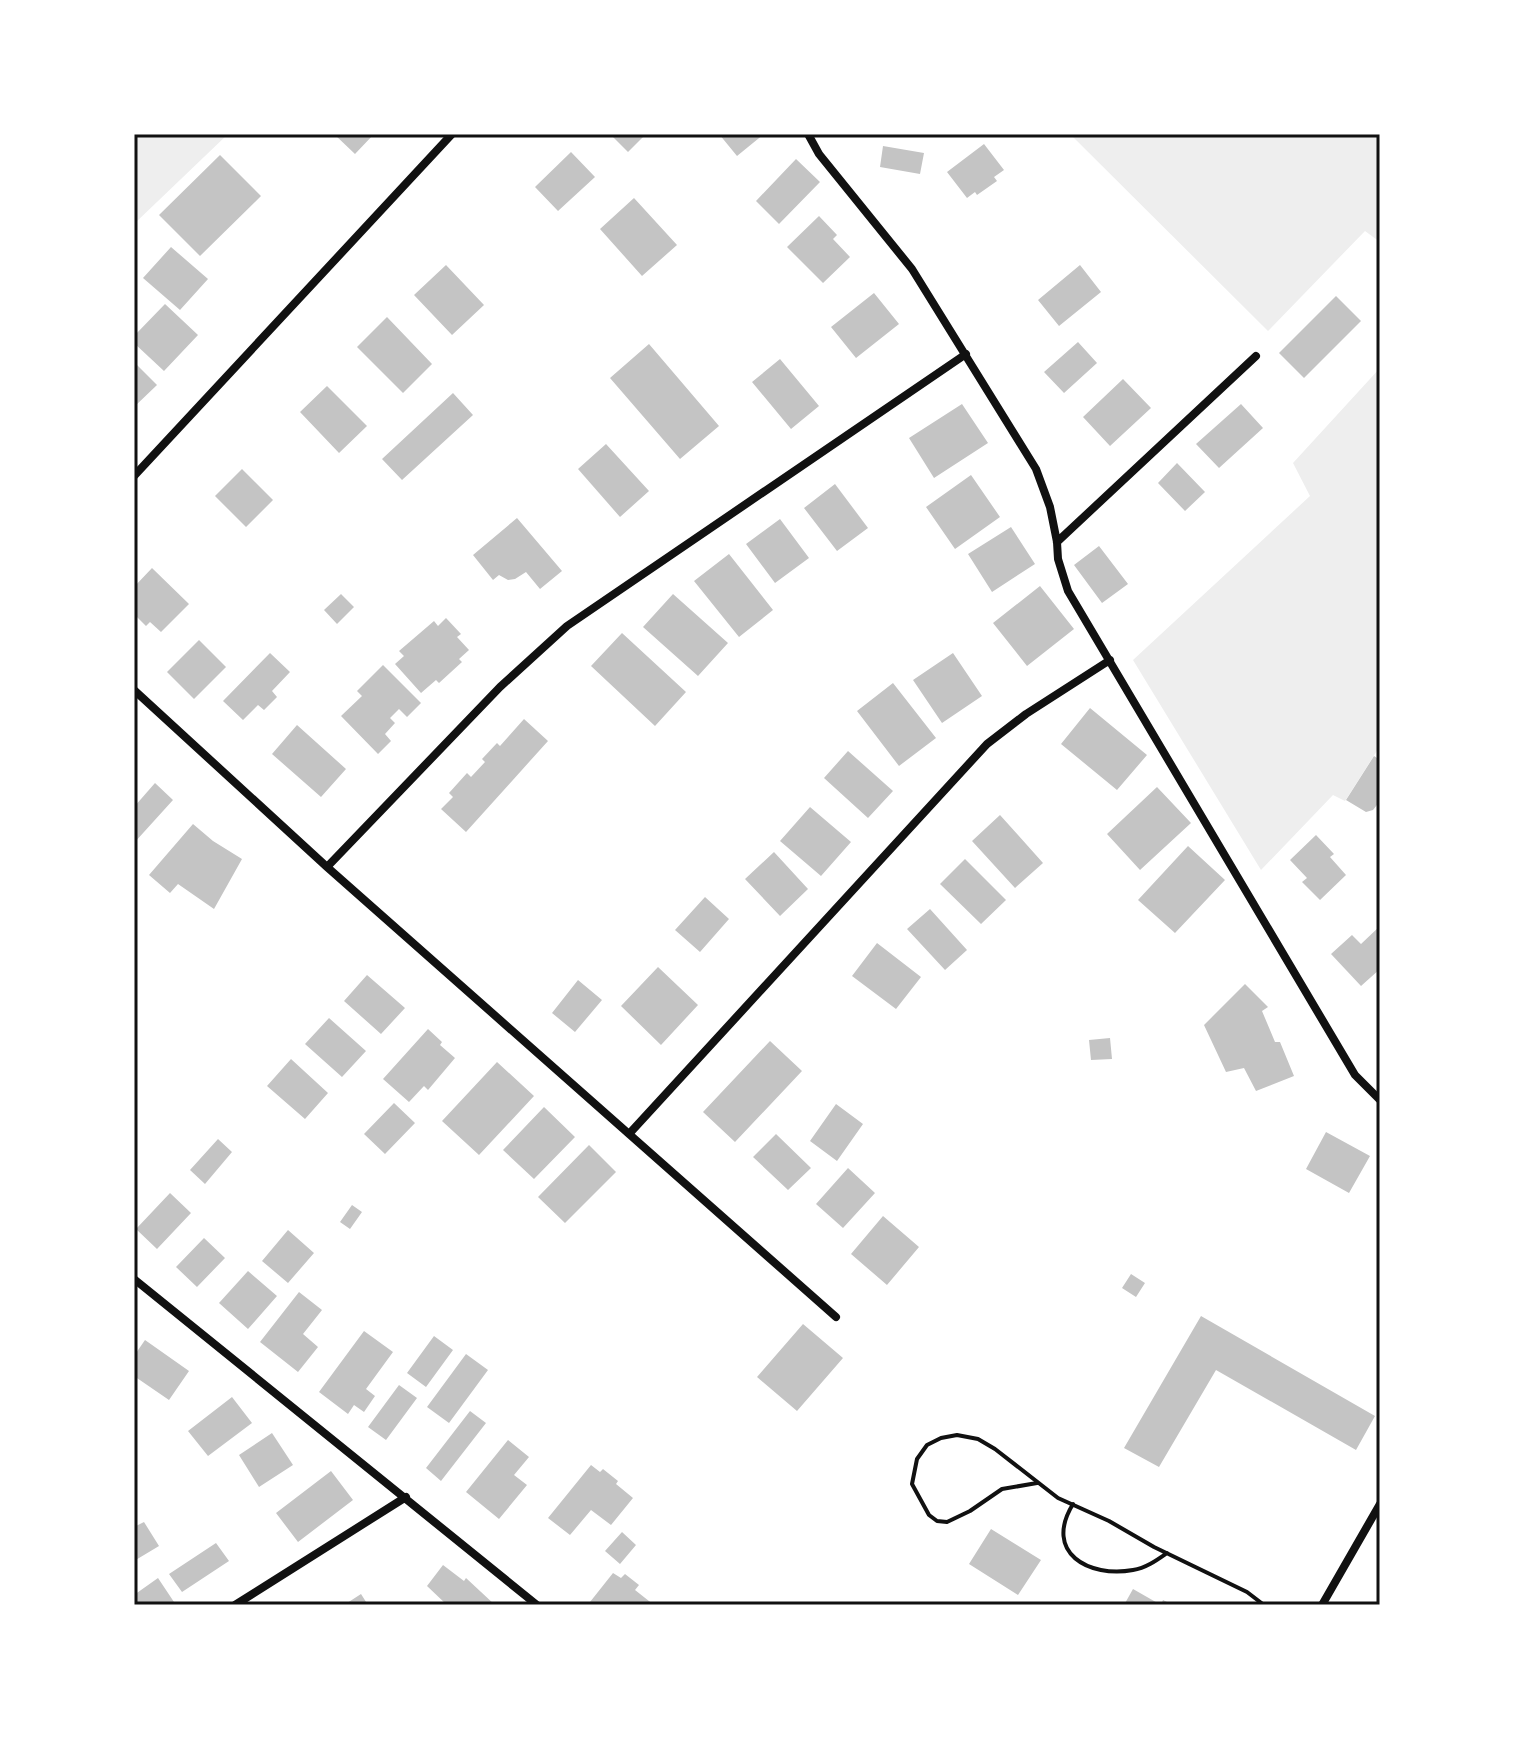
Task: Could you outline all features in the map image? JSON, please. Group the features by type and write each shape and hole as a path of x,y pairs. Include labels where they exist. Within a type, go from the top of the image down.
{"street":[{"path":"134,476 452,134"},
{"path":"808,134 819,154 912,269 1036,469 1050,507 1058,559 1068,591 1355,1075 1380,1100"},
{"path":"327,867 500,687 567,626 966,354"},
{"path":"1057,542 1256,356"},
{"path":"629,1134 987,744 1026,714 1110,660"},
{"path":"134,690 327,867 836,1317"},
{"path":"134,1279 537,1605"},
{"path":"235,1605 406,1497"},
{"path":"1322,1605 1380,1504"}],"path":[{"path":"1037,1483 1002,1489 947,1522 937,1521 929,1515 912,1484 917,1459 927,1445 957,1435 978,1439 1058,1498 1247,1592 1264,1605"},
{"path":"1073,1504 1064,1522 1065,1547 1072,1557 1087,1567 1106,1571 1136,1570 1167,1553"}],"shaded area":[{"path":"134,134 228,134 134,224"},
{"path":"1070,134 1380,134 1380,242 1365,231 1268,331"},
{"path":"1380,368 1380,746 1345,801 1333,795 1261,870 1133,660 1310,496 1293,463"}],"building":[{"path":"334,134 374,134 355,154"},
{"path":"610,134 646,134 628,152"},
{"path":"719,134 764,134 737,156"},
{"path":"984,144 1004,170 994,177 997,181 967,198 947,172"},
{"path":"883,146 924,153 920,174 880,167"},
{"path":"571,152 595,177 558,211 535,187"},
{"path":"220,155 261,196 200,256 159,215"},
{"path":"796,159 820,182 779,224 756,201"},
{"path":"634,198 677,245 642,276 600,229"},
{"path":"819,216 837,235 833,239 850,257 823,283 787,247"},
{"path":"171,247 208,279 180,310 143,278"},
{"path":"446,265 484,305 452,335 414,295"},
{"path":"1080,265 1101,292 1059,326 1038,300"},
{"path":"874,293 899,324 856,358 831,327"},
{"path":"1336,296 1361,321 1304,378 1279,353"},
{"path":"165,304 198,335 164,371 134,343 134,336"},
{"path":"387,317 432,364 403,393 357,347"},
{"path":"1078,342 1097,363 1064,393 1044,372"},
{"path":"649,344 719,426 680,459 610,378"},
{"path":"780,359 819,406 791,429 752,382"},
{"path":"134,362 157,385 134,407"},
{"path":"1123,379 1151,408 1110,446 1083,417"},
{"path":"327,386 367,426 339,453 300,412"},
{"path":"453,393 473,415 402,480 382,459"},
{"path":"962,404 988,443 934,478 909,438"},
{"path":"1241,404 1263,428 1219,468 1196,444"},
{"path":"606,444 649,491 620,517 578,469"},
{"path":"1177,463 1205,492 1185,511 1158,483"},
{"path":"242,469 273,500 246,527 215,496"},
{"path":"971,475 1000,517 955,549 926,507"},
{"path":"835,484 868,528 837,551 804,508"},
{"path":"517,518 562,571 540,589 526,572 515,579 508,580 499,575 493,580 473,555"},
{"path":"780,519 809,558 775,583 746,544"},
{"path":"1011,527 1035,564 992,592 968,554"},
{"path":"1099,546 1128,584 1102,603 1074,565"},
{"path":"729,554 773,610 739,637 694,581"},
{"path":"152,568 189,604 161,632 150,622 146,626 134,614 134,587"},
{"path":"1040,586 1074,629 1027,666 993,623"},
{"path":"341,594 354,607 337,624 324,610"},
{"path":"673,594 728,643 698,676 643,627"},
{"path":"446,618 461,634 457,637 469,650 459,659 462,662 439,683 436,680 421,693 395,664 404,656 399,651 434,621 438,626"},
{"path":"622,633 686,692 655,726 591,666"},
{"path":"199,640 226,667 194,699 167,672"},
{"path":"270,653 290,672 272,691 277,697 264,710 258,705 243,720 223,701"},
{"path":"953,653 982,696 942,723 913,680"},
{"path":"383,665 421,703 407,717 399,709 390,718 395,723 385,734 391,741 378,754 341,716 362,696 357,691"},
{"path":"893,683 936,738 899,766 857,711"},
{"path":"1090,708 1147,755 1117,790 1061,744"},
{"path":"524,719 548,741 466,832 441,809 453,797 449,793 467,773 471,777 485,762 482,759 497,743 500,746"},
{"path":"297,725 346,769 321,797 272,754"},
{"path":"848,751 893,791 868,818 824,778"},
{"path":"1374,756 1380,760 1380,801 1373,810 1366,812 1346,800"},
{"path":"155,783 173,800 134,843 134,807"},
{"path":"1157,787 1191,823 1140,870 1107,834"},
{"path":"810,807 851,842 821,876 780,841"},
{"path":"1000,815 1043,863 1015,888 972,841"},
{"path":"193,824 242,859 214,909 178,884 170,893 149,875"},
{"path":"1316,835 1334,854 1330,857 1346,875 1320,900 1302,882 1307,878 1290,860"},
{"path":"1188,846 1225,880 1175,933 1138,900"},
{"path":"774,852 808,889 780,916 745,879"},
{"path":"965,859 1006,900 981,924 940,884"},
{"path":"705,897 729,919 700,952 675,930"},
{"path":"930,909 967,950 945,970 907,929"},
{"path":"1380,926 1380,969 1361,986 1331,954 1352,935 1361,944"},
{"path":"877,943 921,977 896,1009 852,976"},
{"path":"658,967 698,1005 661,1045 621,1006"},
{"path":"367,975 405,1008 381,1034 344,1001"},
{"path":"578,980 602,1000 575,1032 552,1013"},
{"path":"1245,984 1268,1007 1262,1011 1275,1042 1280,1042 1294,1076 1256,1091 1244,1068 1226,1072 1204,1025"},
{"path":"329,1018 366,1051 342,1077 305,1044"},
{"path":"428,1029 455,1058 428,1090 424,1086 409,1102 383,1079"},
{"path":"1110,1038 1112,1059 1091,1060 1089,1040"},
{"path":"770,1041 802,1071 735,1142 703,1112"},
{"path":"291,1059 328,1093 305,1119 267,1086"},
{"path":"497,1062 534,1096 479,1155 442,1121"},
{"path":"394,1103 415,1123 385,1154 364,1134"},
{"path":"836,1104 863,1124 837,1161 810,1141"},
{"path":"544,1107 575,1137 534,1179 503,1150"},
{"path":"1326,1132 1370,1156 1349,1193 1306,1169"},
{"path":"776,1134 811,1168 788,1190 753,1157"},
{"path":"218,1139 232,1152 205,1184 190,1170"},
{"path":"589,1145 616,1172 565,1223 538,1197"},
{"path":"848,1168 875,1193 843,1228 816,1204"},
{"path":"170,1193 191,1213 157,1249 136,1229"},
{"path":"352,1205 362,1212 350,1229 340,1222"},
{"path":"883,1216 919,1247 887,1285 851,1254"},
{"path":"288,1230 314,1253 288,1283 262,1261"},
{"path":"204,1238 225,1258 197,1287 176,1267"},
{"path":"248,1271 277,1296 248,1329 219,1303"},
{"path":"1131,1274 1145,1283 1136,1297 1122,1288"},
{"path":"299,1292 322,1310 303,1334 318,1347 298,1372 260,1342"},
{"path":"1201,1316 1375,1416 1356,1450 1216,1370 1159,1467 1124,1448"},
{"path":"803,1324 843,1358 797,1411 757,1377"},
{"path":"364,1331 393,1352 366,1389 375,1396 364,1412 354,1405 348,1414 319,1392"},
{"path":"434,1336 453,1350 426,1387 407,1373"},
{"path":"145,1340 189,1371 169,1400 134,1376 134,1356"},
{"path":"466,1354 488,1370 449,1423 427,1407"},
{"path":"399,1385 417,1398 386,1440 368,1427"},
{"path":"232,1397 252,1423 208,1456 188,1431"},
{"path":"470,1411 486,1423 441,1481 426,1468"},
{"path":"272,1433 293,1465 259,1487 239,1455"},
{"path":"508,1440 529,1457 514,1475 527,1485 499,1519 466,1492"},
{"path":"591,1465 600,1472 603,1469 633,1498 611,1525 591,1510 570,1535 548,1518"},
{"path":"331,1471 353,1500 298,1542 276,1513"},
{"path":"144,1522 159,1546 134,1561 134,1527"},
{"path":"991,1529 1041,1560 1018,1595 969,1564"},
{"path":"622,1532 636,1545 620,1564 605,1551"},
{"path":"216,1543 229,1561 182,1592 169,1574"},
{"path":"443,1565 464,1581 466,1578 495,1605 447,1605 427,1586"},
{"path":"613,1573 621,1578 625,1574 639,1585 635,1590 654,1605 594,1605 590,1602"},
{"path":"158,1578 176,1605 134,1605 134,1595"},
{"path":"1133,1589 1161,1605 1124,1605"},
{"path":"361,1594 368,1605 344,1605"}]}
